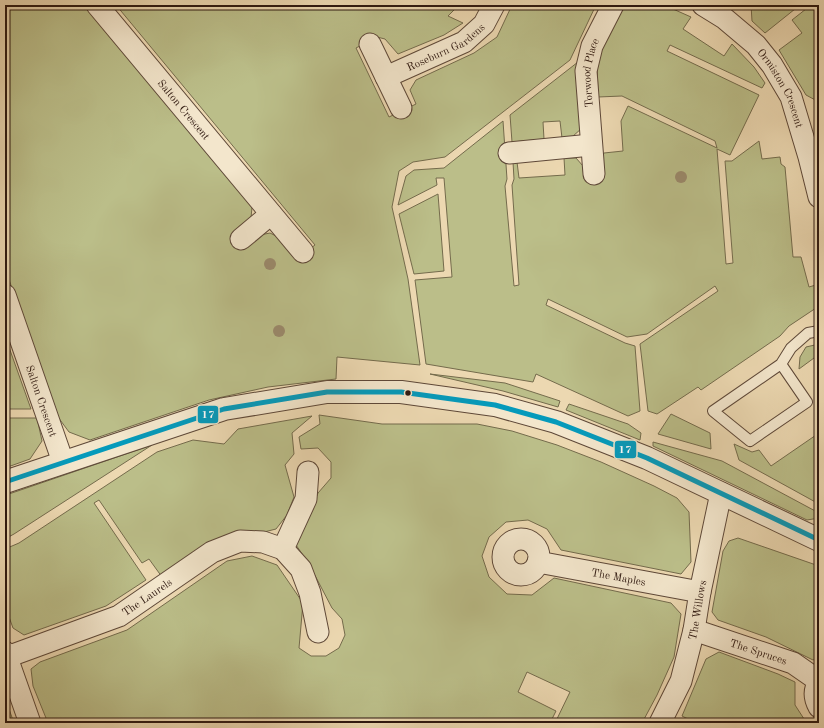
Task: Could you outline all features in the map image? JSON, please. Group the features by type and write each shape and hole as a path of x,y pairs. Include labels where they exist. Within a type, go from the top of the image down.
{"street":[{"name":"Salton Crescent","path":"97,5 303,252"},
{"name":"Roseburn Gardens","path":"386,77 464,42 484,24 494,5"},
{"name":"Torwood Place","path":"594,174 586,71 592,46 613,5"},
{"name":"Ormiston Crescent","path":"703,5 725,15 756,45 772,64 790,97 809,158 819,197"},
{"path":"370,44 401,108"},
{"path":"509,153 591,145"},
{"path":"241,239 271,214"},
{"name":"Salton Crescent","path":"5,295 63,462"},
{"path":"5,482 224,409 326,392 401,392 495,405 556,422 647,458 722,492 819,540"},
{"path":"283,549 306,499 308,472"},
{"name":"The Willows","path":"660,723 681,681 694,630 700,592 722,492"},
{"name":"The Laurels","path":"6,654 119,616 212,552 240,541 263,542 283,549 301,569 310,593 318,632"},
{"name":"The Maples","path":"538,562 700,592"},
{"name":"The Spruces","path":"694,630 793,663 819,682 814,694 815,700 819,707"},
{"path":"6,654 30,723"}],"lane":[{"path":"780,364 807,402 750,441 713,411 780,364 791,348 808,334 819,331"}],"green space":[{"path":"5,5 82,5 90,12 252,207 251,218 260,235 270,233 278,237 297,259 315,245 116,5 459,5 448,16 463,23 444,35 398,54 385,39 377,37 356,48 389,117 416,104 410,90 416,80 474,53 497,37 512,5 596,5 570,60 445,157 413,162 399,171 392,207 408,279 420,365 337,357 336,379 268,387 209,400 90,440 69,432 55,413 5,268"},
{"path":"622,5 664,5 691,17 683,29 724,56 732,44 754,67 765,83 762,88 670,45 667,51 759,95 730,155 717,149 726,264 733,263 725,161 732,161 759,141 762,159 780,157 781,164 785,167 793,257 801,257 809,287 819,284 819,306 789,326 780,336 701,390 698,387 657,414 648,411 640,344 718,291 715,286 647,334 627,337 548,299 546,305 625,343 635,346 640,411 628,416 536,374 533,382 426,364 415,280 452,277 444,178 436,178 437,185 398,205 406,176 414,170 444,168 503,121 507,179 505,186 514,286 519,285 512,185 514,179 513,162 517,162 519,178 565,175 564,158 576,158 583,166 584,179 601,178 600,158 604,153 623,151 621,121 628,106 717,148 715,141 622,96 598,97 597,59"},
{"path":"751,5 800,5 765,33 752,21"},
{"path":"811,5 819,5 819,102 806,95 779,50 802,33 792,20"},
{"path":"578,62 582,128 572,137 562,138 560,121 543,122 544,139 512,142 510,115"},
{"path":"438,194 444,271 414,274 399,214"},
{"path":"5,336 31,409 5,409"},
{"path":"819,344 819,365 814,358 799,369 800,357 806,347"},
{"path":"430,374 505,383 560,401 558,407 503,391"},
{"path":"569,404 628,424 641,433 640,440 566,410"},
{"path":"671,414 710,433 711,449 658,434"},
{"path":"319,415 382,424 477,424 512,431 557,445 601,462 677,498 689,512 691,562 681,574 561,550 547,529 528,520 506,522 489,537 482,556 489,577 507,594 532,595 554,578 671,603 681,614 674,657 657,695 642,723 555,723 570,692 527,672 518,692 556,711 550,723 48,723 33,686 31,669 40,662 127,630 227,561 252,556 277,565 303,603 299,648 311,656 326,656 339,648 345,635 342,619 332,608 309,564 296,545 318,493 331,478 331,462 318,448 301,449 299,437 320,424"},
{"path":"312,416 292,433 294,454 285,465 294,497 287,515 276,529 260,533 162,577 149,559 142,563 99,500 94,503 146,580 106,606 24,635 13,628 5,606 5,549 19,543 157,452 193,440 224,444 238,429"},
{"path":"5,418 37,418 42,441 30,459 5,468"},
{"path":"819,433 819,504 739,460 734,444 752,452 759,450 771,466"},
{"path":"653,442 722,461 819,513 819,518 807,520 653,446"},
{"path":"152,445 14,534 5,539 6,495"},
{"path":"738,538 819,566 819,657 813,660 766,637 718,620 712,612 723,551 729,541"},
{"path":"719,652 795,682 795,705 808,723 696,723 682,716 706,659"},
{"path":"5,698 14,723 5,723"}],"transit line":[{"name":"17","path":"5,482 224,409 327,392 401,392 495,405 556,422 647,458 819,540"}]}
